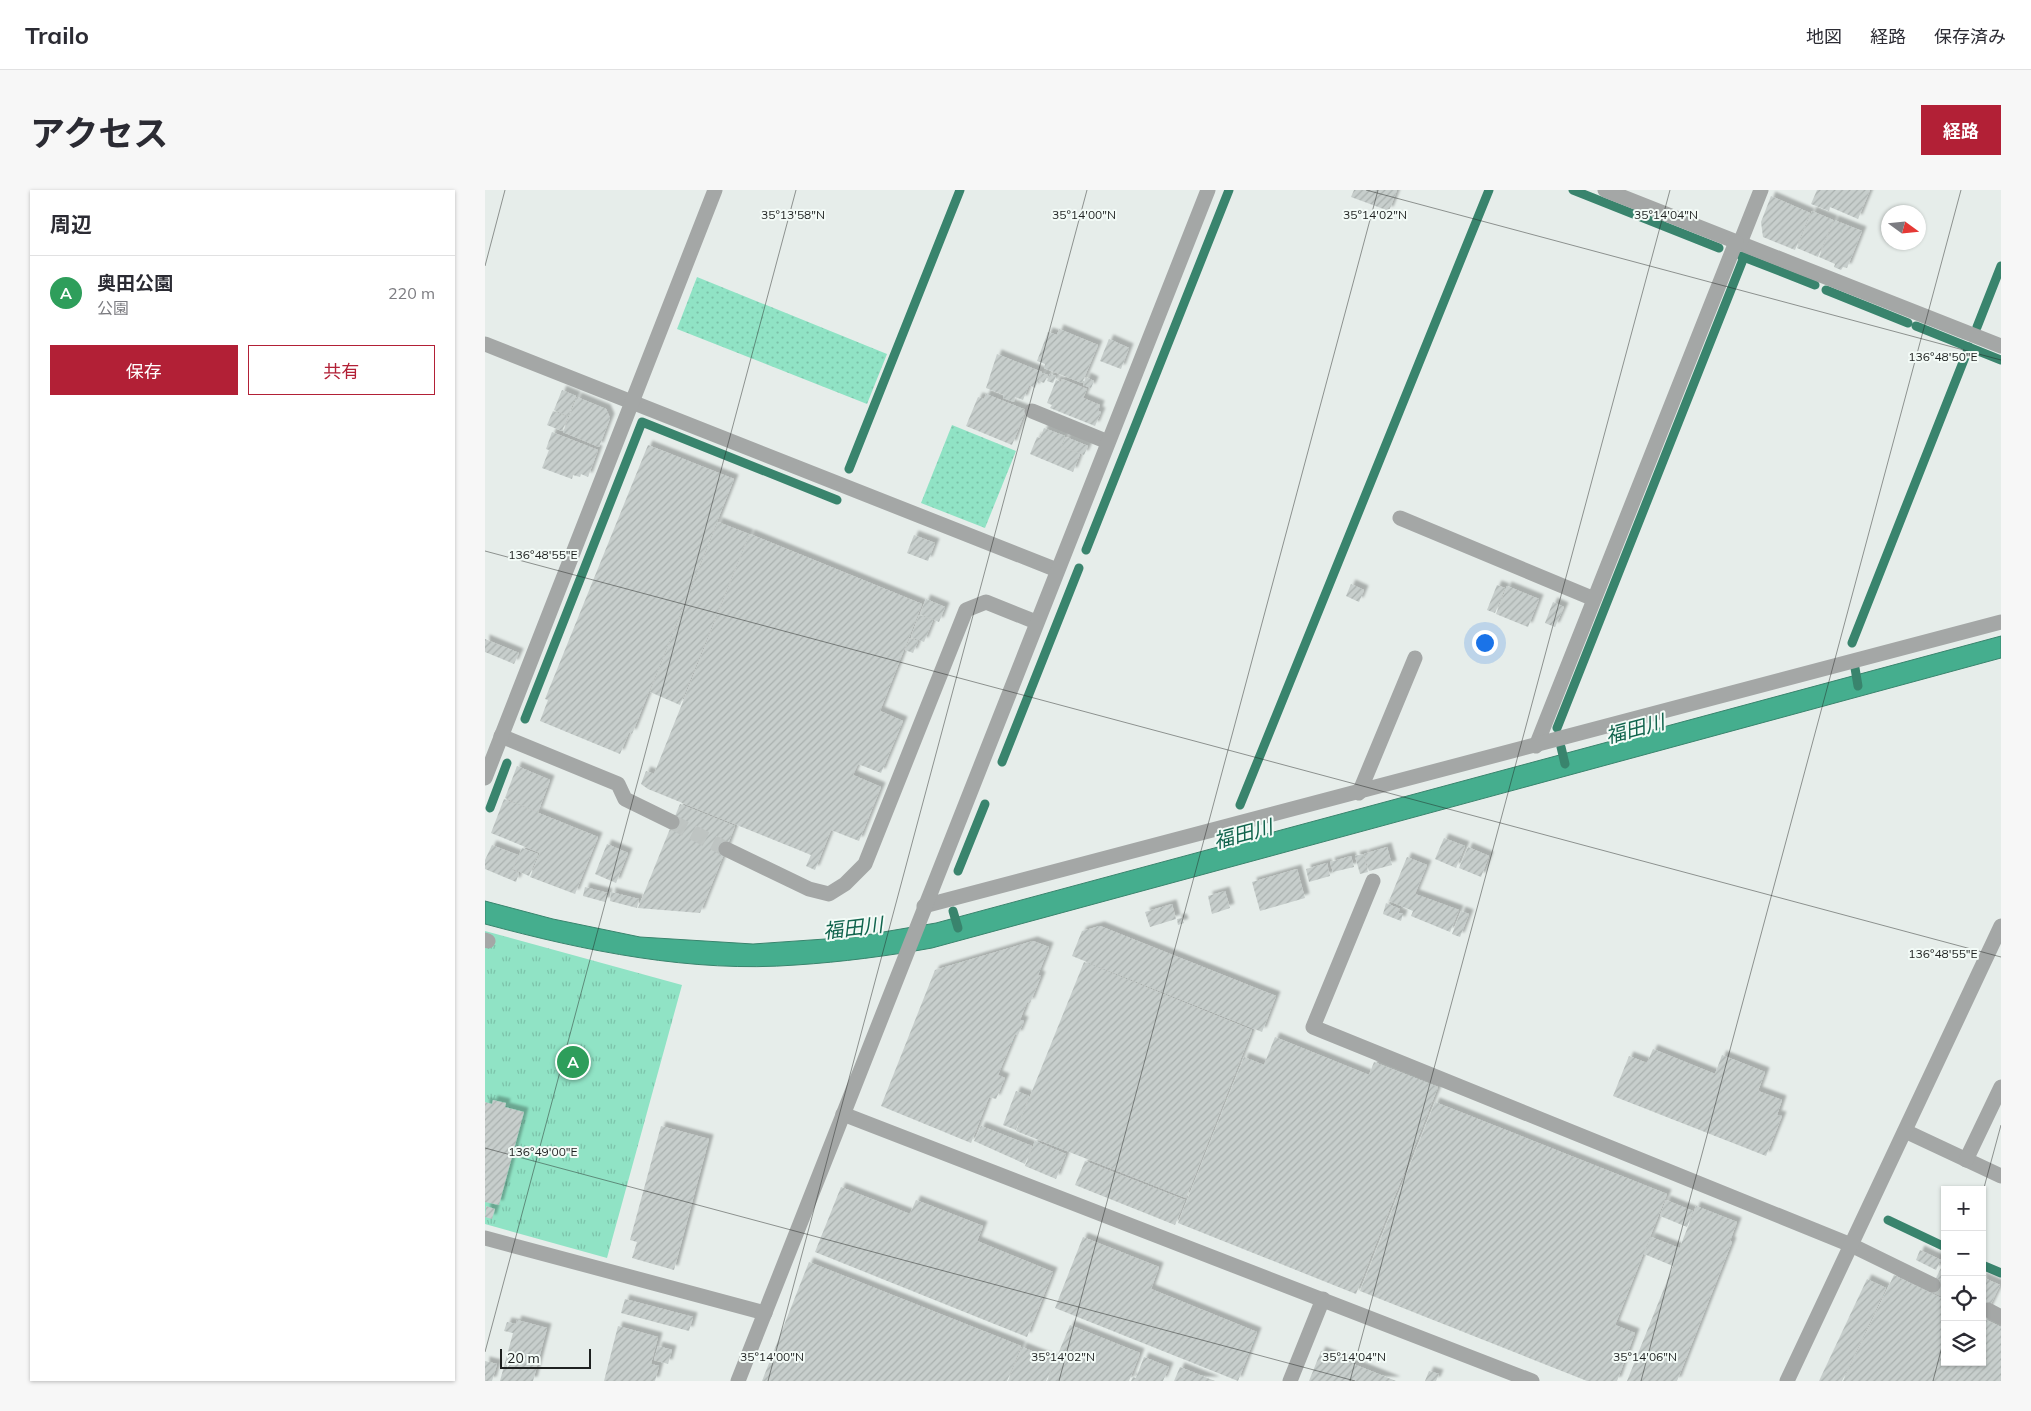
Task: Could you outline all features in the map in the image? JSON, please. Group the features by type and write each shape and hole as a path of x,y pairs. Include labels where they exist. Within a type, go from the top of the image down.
{"street":[{"path":"485,778 715,190"},
{"path":"738,1381 1208,190"},
{"path":"1605,190 2001,346"},
{"path":"1536,746 1761,190"},
{"path":"485,344 1057,570"},
{"path":"1032,411 1108,442"},
{"path":"1399,518 1594,599"},
{"path":"726,848 809,889 829,894 845,884 865,864 966,610 986,602 1036,622"},
{"path":"923,909 2001,622"},
{"path":"1359,792 1415,658"},
{"path":"501,736 618,784 625,799 672,822"},
{"path":"1373,881 1313,1026 1851,1245 1933,1285"},
{"path":"1787,1381 2001,926"},
{"path":"1966,1160 2001,1087"},
{"path":"843,1114 1532,1381"},
{"path":"1905,1131 2001,1176"},
{"path":"485,1238 765,1313"},
{"path":"1289,1381 1323,1299"}],"green space":[{"path":"697,277 887,354 867,404 677,329"},
{"path":"952,425 1016,451 985,528 921,503"},
{"path":"485,931 682,985 607,1258 485,1224"}],"shaded area":[{"path":"2001,636 2001,658 932,948 899,954 813,964 757,967 718,966 678,963 600,951 485,924 485,901 553,919 640,937 753,944 854,937 936,923"}],"building":[{"path":"1354,190 1397,190 1389,211 1351,197"},
{"path":"1817,190 1870,190 1858,219 1830,207 1829,211 1811,204"},
{"path":"1771,196 1810,213 1795,250 1763,237 1761,222"},
{"path":"1812,211 1833,220 1818,257 1797,248"},
{"path":"1834,220 1862,231 1847,268 1843,267 1841,270 1834,267 1835,264 1819,257"},
{"path":"1059,329 1098,345 1082,383 1044,368 1045,364 1037,361 1048,332 1057,335"},
{"path":"1109,339 1129,348 1121,369 1100,361"},
{"path":"997,354 1042,372 1035,388 1029,385 1023,400 1015,397 1014,402 1003,398 1004,395 986,388"},
{"path":"1042,373 1048,375 1044,383 1039,381"},
{"path":"1050,374 1056,376 1053,383 1047,381"},
{"path":"1086,377 1094,381 1091,388 1083,385"},
{"path":"1062,379 1087,389 1083,398 1100,405 1098,411 1101,412 1095,426 1050,408 1052,405 1047,403 1056,380 1061,382"},
{"path":"562,390 576,396 568,416 554,410"},
{"path":"986,394 1026,410 1012,445 966,426 978,397 984,399"},
{"path":"577,397 606,409 610,418 599,447 563,432"},
{"path":"553,411 568,417 562,431 547,425"},
{"path":"1044,428 1065,436 1061,446 1080,454 1073,472 1030,454 1037,437 1040,438"},
{"path":"552,432 598,450 588,477 581,474 580,477 573,475 572,479 542,468 549,450 546,449"},
{"path":"1066,437 1088,446 1084,455 1062,446"},
{"path":"648,445 734,479 632,734 629,732 620,754 540,721 548,700 545,699"},
{"path":"718,522 749,534 680,705 650,692"},
{"path":"750,534 922,604 880,711 903,721 881,773 858,764 853,775 881,787 859,841 831,830 815,870 806,866 811,855 648,789 641,784 646,771 654,774"},
{"path":"914,535 935,543 928,561 907,553"},
{"path":"1351,584 1364,590 1359,602 1346,596"},
{"path":"1497,585 1505,588 1495,613 1487,610"},
{"path":"1507,586 1539,599 1528,627 1496,614"},
{"path":"926,599 945,607 939,622 920,614"},
{"path":"1553,602 1564,607 1555,627 1545,623"},
{"path":"919,615 933,620 924,642 911,637"},
{"path":"910,638 918,641 913,653 905,650"},
{"path":"485,639 519,653 514,664 485,652"},
{"path":"517,766 550,780 538,812 505,798"},
{"path":"504,799 598,837 575,894 530,877 540,853 491,833"},
{"path":"680,804 735,826 726,849 700,913 638,908"},
{"path":"1444,838 1465,846 1456,868 1435,859"},
{"path":"607,844 628,853 616,883 595,874"},
{"path":"492,845 518,855 512,870 519,873 516,882 485,869 485,860"},
{"path":"1387,847 1392,865 1369,871 1364,854"},
{"path":"1468,847 1489,856 1481,877 1459,868"},
{"path":"522,848 538,854 529,876 513,869"},
{"path":"1363,854 1368,872 1360,874 1355,856"},
{"path":"1351,856 1354,867 1333,872 1330,862"},
{"path":"1407,857 1427,865 1415,894 1459,910 1450,932 1411,916 1413,911 1389,901"},
{"path":"1327,863 1330,876 1309,882 1306,869"},
{"path":"1297,869 1305,898 1260,911 1252,882"},
{"path":"585,887 608,893 605,902 583,896"},
{"path":"1225,891 1230,908 1212,914 1208,896"},
{"path":"611,892 639,899 637,908 610,901"},
{"path":"1386,903 1400,909 1398,913 1403,914 1401,921 1383,914"},
{"path":"1172,904 1176,919 1150,927 1145,912"},
{"path":"1461,911 1469,914 1460,937 1452,934"},
{"path":"1182,918 1184,923 1178,925 1177,919"},
{"path":"1100,926 1276,996 1262,1032 1072,956 1082,931"},
{"path":"1033,941 1049,947 1038,975 1041,976 1030,1003 1027,1002 1020,1020 1024,1021 1018,1035 1015,1034 998,1075 1005,1078 996,1099 989,1097 971,1143 881,1106 935,970"},
{"path":"1084,962 1252,1030 1186,1198 1016,1131"},
{"path":"1275,1037 1369,1075 1374,1062 1438,1087 1356,1294 1178,1223 1244,1057 1264,1065"},
{"path":"1653,1049 1715,1074 1722,1055 1765,1072 1758,1091 1782,1100 1777,1115 1782,1116 1766,1156 1613,1096 1629,1056 1647,1063"},
{"path":"1016,1091 1029,1096 1016,1130 1003,1125"},
{"path":"493,1100 506,1103 505,1107 524,1112 499,1205 485,1202 485,1102 492,1104"},
{"path":"1435,1102 1667,1194 1615,1325 1635,1333 1617,1381 1587,1381 1360,1291"},
{"path":"661,1126 709,1139 674,1270 632,1258 637,1242 630,1240"},
{"path":"981,1126 1032,1146 1025,1164 974,1141"},
{"path":"1035,1141 1066,1154 1056,1179 1025,1166"},
{"path":"1085,1161 1185,1200 1175,1225 1075,1185"},
{"path":"841,1187 910,1214 916,1200 983,1226 977,1241 1053,1272 1027,1337 815,1252"},
{"path":"1666,1200 1693,1211 1687,1227 1660,1216"},
{"path":"486,1206 495,1209 492,1219 485,1217"},
{"path":"1696,1206 1737,1222 1730,1241 1732,1242 1677,1381 1627,1381 1673,1266 1644,1254 1651,1237 1679,1248 1675,1260"},
{"path":"1083,1237 1159,1267 1151,1289 1257,1332 1238,1381 1055,1308"},
{"path":"1920,1250 1941,1260 1936,1270 1916,1260"},
{"path":"809,1262 1021,1346 1007,1381 762,1381"},
{"path":"1941,1268 1941,1295 1930,1290"},
{"path":"1894,1275 1941,1298 1941,1366 1986,1366 1986,1320 2001,1327 2001,1381 1843,1381"},
{"path":"1867,1279 1886,1288 1842,1381 1819,1381"},
{"path":"1986,1279 2000,1285 1986,1314"},
{"path":"625,1299 693,1317 689,1331 621,1313"},
{"path":"517,1320 547,1328 533,1381 500,1381 513,1333 504,1331 507,1322 516,1324"},
{"path":"1070,1325 1140,1353 1129,1381 1047,1381"},
{"path":"618,1326 658,1337 651,1364 659,1366 655,1381 604,1381"},
{"path":"658,1346 672,1350 668,1364 654,1360"},
{"path":"1022,1347 1055,1360 1046,1381 1008,1381"},
{"path":"1321,1351 1396,1381 1309,1381"},
{"path":"1144,1357 1169,1367 1163,1381 1131,1381 1133,1377 1136,1378"},
{"path":"485,1361 497,1364 492,1381 485,1381"},
{"path":"1180,1367 1215,1381 1174,1381"},
{"path":"1429,1371 1439,1374 1436,1381 1425,1381"}],"waterway":[{"path":"849,469 960,190"},
{"path":"1086,550 1229,190"},
{"path":"1240,805 1489,190"},
{"path":"1573,190 1719,248"},
{"path":"1741,256 1815,285"},
{"path":"1557,728 1744,257"},
{"path":"1977,327 2001,266"},
{"path":"1826,290 1908,323"},
{"path":"1916,326 2001,360"},
{"path":"1852,643 1969,347"},
{"path":"525,719 642,422 837,500"},
{"path":"1002,762 1079,568"},
{"path":"1855,668 1858,686"},
{"path":"1561,747 1565,764"},
{"path":"490,808 507,763"},
{"path":"958,871 985,804"},
{"path":"953,911 958,928"},
{"path":"1888,1220 1941,1245"},
{"path":"1986,1267 2001,1273"}],"tunnel":[{"path":"672,822 726,849"},
{"path":"1933,1285 1941,1288"}],"place":[{"name":"奥田公園","path":"573,1062"}],"water label":[{"name":"福田川","path":"1635,729"},
{"name":"福田川","path":"1243,834"},
{"name":"福田川","path":"853,928"}]}
